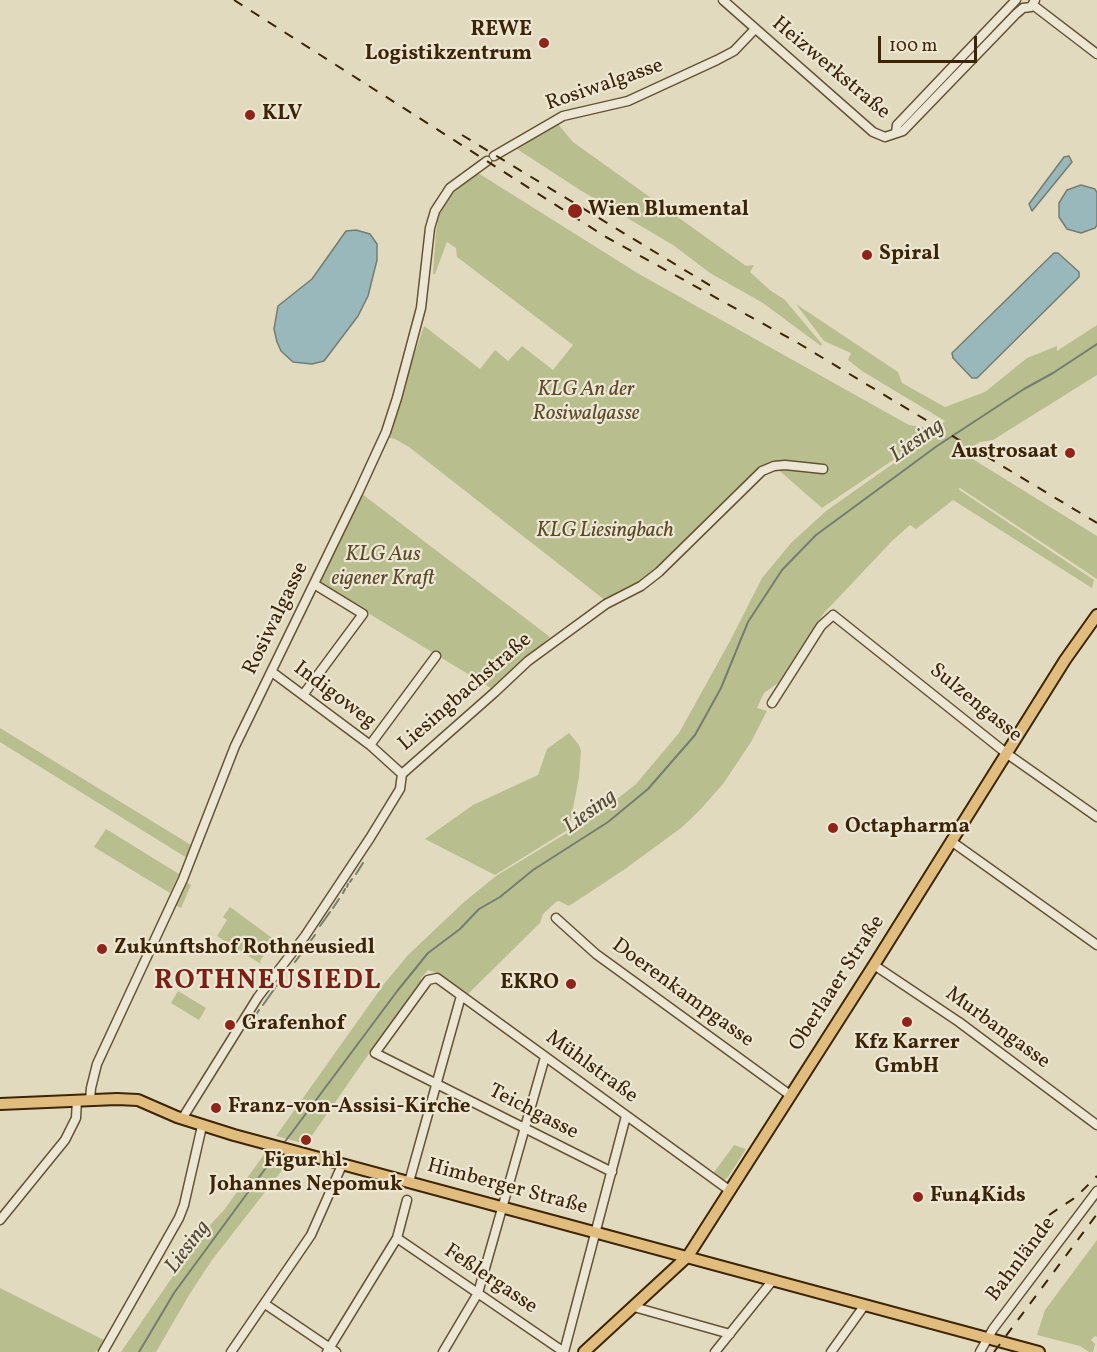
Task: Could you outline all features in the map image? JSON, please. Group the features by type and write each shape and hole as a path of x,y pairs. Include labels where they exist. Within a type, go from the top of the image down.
{"main road":[{"name":"Oberlaaer Straße","path":"584,1352 687,1256 874,965 1078,639 1097,615"},
{"name":"Himberger Straße","path":"0,1104 138,1100 184,1116 202,1126 294,1152 687,1256 987,1340 1040,1352"}],"street":[{"name":"Heizwerkstraße","path":"723,0 873,132 880,137 893,135"},
{"path":"893,135 897,125 1016,0 1023,8"},
{"path":"893,135 903,131 1023,8 1034,2 1097,54"},
{"name":"Rosiwalgasse","path":"90,1100 98,1064 183,879 230,756 365,480 394,409 421,308 430,228 435,211 450,188 491,159 563,116 628,101 724,57 734,51 755,29"},
{"name":"Liesingbachstraße","path":"184,1116 258,998 305,936 367,844 400,789 402,774 537,654 606,604 641,586 659,572 762,471 774,466 785,465 823,469"},
{"path":"303,695 363,614 314,584"},
{"name":"Sulzengasse","path":"772,703 821,626 834,615 1006,753 1097,817"},
{"path":"370,745 436,656"},
{"name":"Indigoweg","path":"272,672 370,745 402,774"},
{"path":"951,841 1097,945"},
{"name":"Doerenkampgasse","path":"556,918 596,954 790,1095"},
{"name":"Murbangasse","path":"874,965 959,1022 1097,1125"},
{"name":"Mühlstraße","path":"375,1053 431,978 437,978 729,1190"},
{"path":"409,1182 461,996"},
{"name":"Teichgasse","path":"375,1053 612,1172"},
{"path":"443,1352 478,1293 545,1056"},
{"path":"0,1220 65,1140 76,1118 77,1100"},
{"path":"564,1352 626,1116"},
{"path":"103,1352 179,1218 202,1126"},
{"path":"231,1352 311,1235 342,1165"},
{"name":"Bahnlände","path":"980,1352 993,1329 1097,1191"},
{"path":"265,1304 331,1351 397,1238 407,1200"},
{"name":"Feßlergasse","path":"397,1238 564,1352"},
{"path":"715,1352 773,1280"},
{"path":"831,1352 864,1306"},
{"path":"634,1307 729,1334"}],"green space":[{"path":"557,123 573,142 746,266 754,265 750,272 771,291 784,299 822,344 821,346 763,303 710,273 673,245 580,190 517,149"},
{"path":"478,173 639,274 909,425 935,429 945,421 862,371 848,360 851,353 824,341 796,304 898,372 902,383 945,407 985,392 1027,358 1057,346 1057,351 1097,325 1097,375 993,440 980,442 963,453 1097,536 1097,579 960,488 958,489 1094,580 1092,588 953,500 916,529 910,525 824,613 778,683 764,693 757,708 767,711 751,742 723,784 699,811 681,828 625,869 569,906 559,901 556,902 543,914 540,923 467,995 428,970 421,978 422,984 382,1035 306,1144 276,1136 384,984 408,955 464,902 496,876 598,814 636,784 679,733 762,578 791,543 826,511 908,453 905,452 822,508 774,466 644,579 606,601 409,447 386,437 424,326 480,369 495,350 508,361 522,346 553,370 573,345 457,257 456,248 447,242 435,274 433,274 439,215 453,193"},
{"name":"KLG Aus eigener Kraft","path":"362,494 550,637 494,690 319,583"},
{"path":"0,728 191,845 187,858 0,742"},
{"path":"569,733 581,751 579,777 569,829 495,875 425,839 473,805 538,775 547,749"},
{"path":"106,829 179,874 170,893 94,847"},
{"path":"186,882 191,885 181,908 175,905"},
{"path":"230,907 275,940 267,951 268,953 266,952 260,961 261,964 217,936 227,920 223,917"},
{"path":"178,991 206,1008 199,1020 171,1003"},
{"path":"734,1145 746,1149 723,1181 712,1175"},
{"path":"265,1153 290,1160 212,1260 156,1352 121,1352 195,1244 224,1210"},
{"path":"1097,1240 1097,1337 1091,1340 1095,1344 1093,1352 1080,1346 1037,1335 1045,1310"},
{"path":"0,1288 104,1340 101,1348 95,1352 0,1352"}],"water":[{"path":"1069,156 1072,162 1032,211 1029,204 1064,157"},
{"path":"1081,185 1095,189 1097,193 1097,225 1081,233 1067,229 1059,217 1059,203 1067,190"},
{"path":"356,230 370,234 377,244 377,260 368,296 358,316 324,361 312,364 293,362 281,351 277,342 274,329 278,306 312,279 346,231"},
{"path":"1054,253 1058,253 1079,272 1079,277 977,378 972,378 953,358 952,353"}],"waterway":[{"name":"Liesing","path":"284,1143 428,953 460,929 479,909 500,897 533,870 608,822 648,789 695,735 721,688 748,622 782,570 816,535 937,446 1097,344"},
{"path":"356,874 363,863"},
{"path":"343,893 345,889"},
{"path":"333,908 339,899"},
{"path":"320,926 330,912"},
{"path":"295,962 315,935"},
{"path":"263,1005 275,988"},
{"path":"256,1015 259,1010"},
{"path":"246,1029 249,1025"},
{"name":"Liesing","path":"139,1352 174,1293 279,1150"}],"railway":[{"path":"234,0 606,237 798,343 1097,523"},
{"path":"462,135 711,286"},
{"path":"1049,1215 1076,1197 1097,1176"},
{"path":"994,1352 1097,1214"}],"place":[{"name":"REWE Logistikzentrum","path":"544,43"},
{"name":"KLV","path":"250,115"},
{"name":"Wien Blumental","path":"575,211"},
{"name":"Spiral","path":"867,255"},
{"name":"Austrosaat","path":"1070,453"},
{"name":"Octapharma","path":"833,828"},
{"name":"Zukunftshof Rothneusiedl","path":"102,949"},
{"name":"EKRO","path":"571,984"},
{"name":"Kfz Karrer GmbH","path":"907,1022"},
{"name":"Grafenhof","path":"230,1025"},
{"name":"Franz-von-Assisi-Kirche","path":"216,1108"},
{"name":"Figur hl. Johannes Nepomuk","path":"306,1140"},
{"name":"Fun4Kids","path":"918,1197"}],"district":[{"name":"ROTHNEUSIEDL","path":"268,983"}],"park label":[{"name":"KLG An der Rosiwalgasse","path":"586,403"},
{"name":"KLG Liesingbach","path":"605,532"}]}
